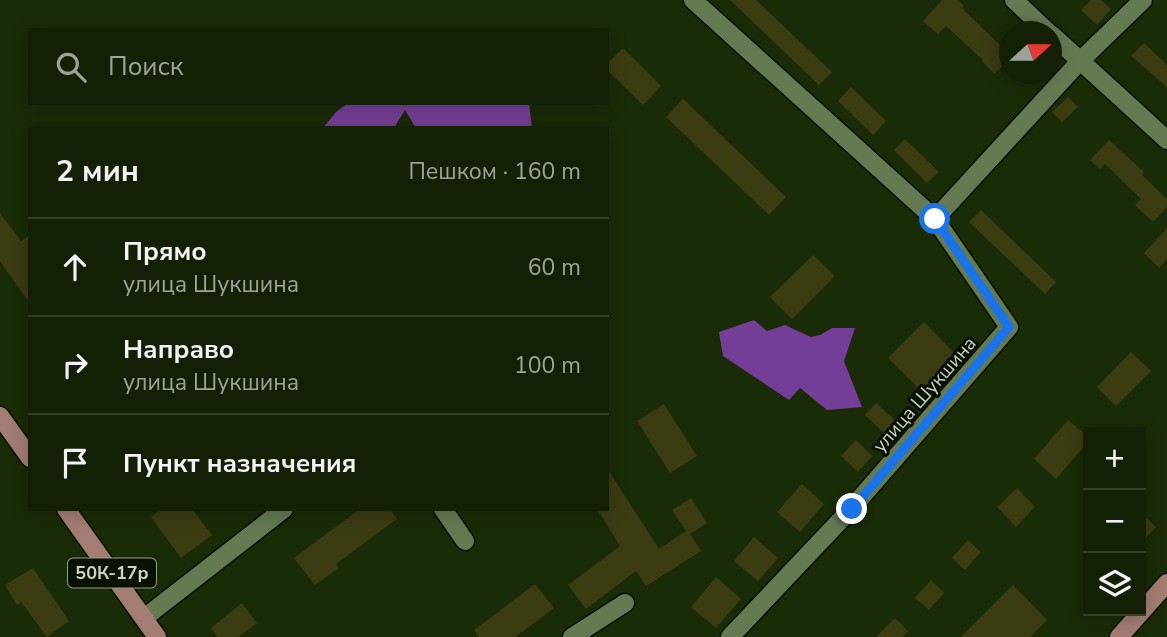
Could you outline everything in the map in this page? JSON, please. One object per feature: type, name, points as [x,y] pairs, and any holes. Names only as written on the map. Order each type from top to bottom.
[{"type":"main road","points":[[0,416],[28,455]]},
{"type":"main road","name":"50К-17р","points":[[67,511],[158,637]]},
{"type":"main road","points":[[1119,637],[1167,583]]},
{"type":"street","name":"улица Шукшина","points":[[693,0],[935,219],[1009,327],[852,509],[730,637]]},
{"type":"street","points":[[1014,0],[1037,21]]},
{"type":"street","points":[[935,219],[1080,61],[1143,0]]},
{"type":"street","points":[[1062,44],[1167,140]]},
{"type":"street","points":[[144,618],[281,511]]},
{"type":"street","points":[[444,511],[465,541]]},
{"type":"street","points":[[572,637],[625,603]]},
{"type":"shaded area","points":[[345,105],[529,105],[532,126],[415,126],[405,110],[395,126],[325,126]]},
{"type":"shaded area","points":[[754,320],[767,331],[785,325],[811,337],[832,328],[855,328],[844,361],[862,407],[827,410],[800,388],[789,400],[723,356],[719,332]]},
{"type":"building","points":[[730,0],[756,0],[832,72],[819,85]]},
{"type":"building","points":[[942,0],[957,0],[999,44],[999,69],[994,74],[983,60],[946,26],[938,34],[923,21]]},
{"type":"building","points":[[1091,0],[1101,0],[1111,9],[1097,25],[1081,10]]},
{"type":"building","points":[[1144,43],[1167,65],[1167,87],[1131,56]]},
{"type":"building","points":[[623,48],[661,86],[643,105],[609,72],[609,62]]},
{"type":"building","points":[[851,87],[886,121],[873,135],[838,101]]},
{"type":"building","points":[[1068,97],[1078,107],[1062,122],[1052,112]]},
{"type":"building","points":[[683,99],[786,197],[769,215],[666,117]]},
{"type":"building","points":[[905,139],[939,172],[927,183],[894,150]]},
{"type":"building","points":[[1109,140],[1144,172],[1142,175],[1167,199],[1167,207],[1153,222],[1135,205],[1141,199],[1105,164],[1100,169],[1090,160]]},
{"type":"building","points":[[981,210],[1056,282],[1045,294],[969,222]]},
{"type":"building","points":[[0,213],[21,241],[28,236],[28,300],[0,262]]},
{"type":"building","points":[[1167,228],[1167,259],[1159,268],[1144,253]]},
{"type":"building","points":[[813,255],[835,276],[792,319],[770,297]]},
{"type":"building","points":[[924,322],[958,357],[922,392],[888,358]]},
{"type":"building","points":[[1131,352],[1151,371],[1116,406],[1097,387]]},
{"type":"building","points":[[876,403],[901,426],[890,439],[865,415]]},
{"type":"building","points":[[664,404],[697,456],[670,473],[637,421]]},
{"type":"building","points":[[1068,420],[1083,433],[1083,448],[1056,479],[1034,459]]},
{"type":"building","points":[[856,440],[872,456],[858,472],[841,456]]},
{"type":"building","points":[[609,471],[659,549],[686,531],[672,510],[691,498],[707,523],[690,534],[701,551],[646,586],[636,571],[586,609],[568,585],[620,546],[598,511],[609,511]]},
{"type":"building","points":[[802,484],[824,504],[800,532],[777,512]]},
{"type":"building","points":[[1017,488],[1035,507],[1016,527],[997,507]]},
{"type":"building","points":[[158,511],[194,511],[212,535],[181,558],[151,517]]},
{"type":"building","points":[[357,511],[391,511],[397,519],[336,564],[339,568],[315,585],[294,558]]},
{"type":"building","points":[[1146,518],[1156,527],[1146,538]]},
{"type":"building","points":[[754,537],[778,558],[758,581],[734,561]]},
{"type":"building","points":[[968,540],[981,552],[965,570],[952,558]]},
{"type":"building","points":[[33,568],[69,621],[47,637],[21,602],[17,605],[5,585]]},
{"type":"building","points":[[716,577],[741,599],[716,628],[691,607]]},
{"type":"building","points":[[931,580],[944,593],[929,610],[915,598]]},
{"type":"building","points":[[535,584],[554,608],[515,637],[479,637],[474,630]]},
{"type":"building","points":[[1013,585],[1047,620],[1030,637],[961,637]]},
{"type":"building","points":[[242,603],[257,623],[238,637],[218,637],[211,628]]},
{"type":"building","points":[[895,618],[908,631],[902,637],[876,637]]},
{"type":"route","points":[[852,509],[1009,327],[935,219]]}]
